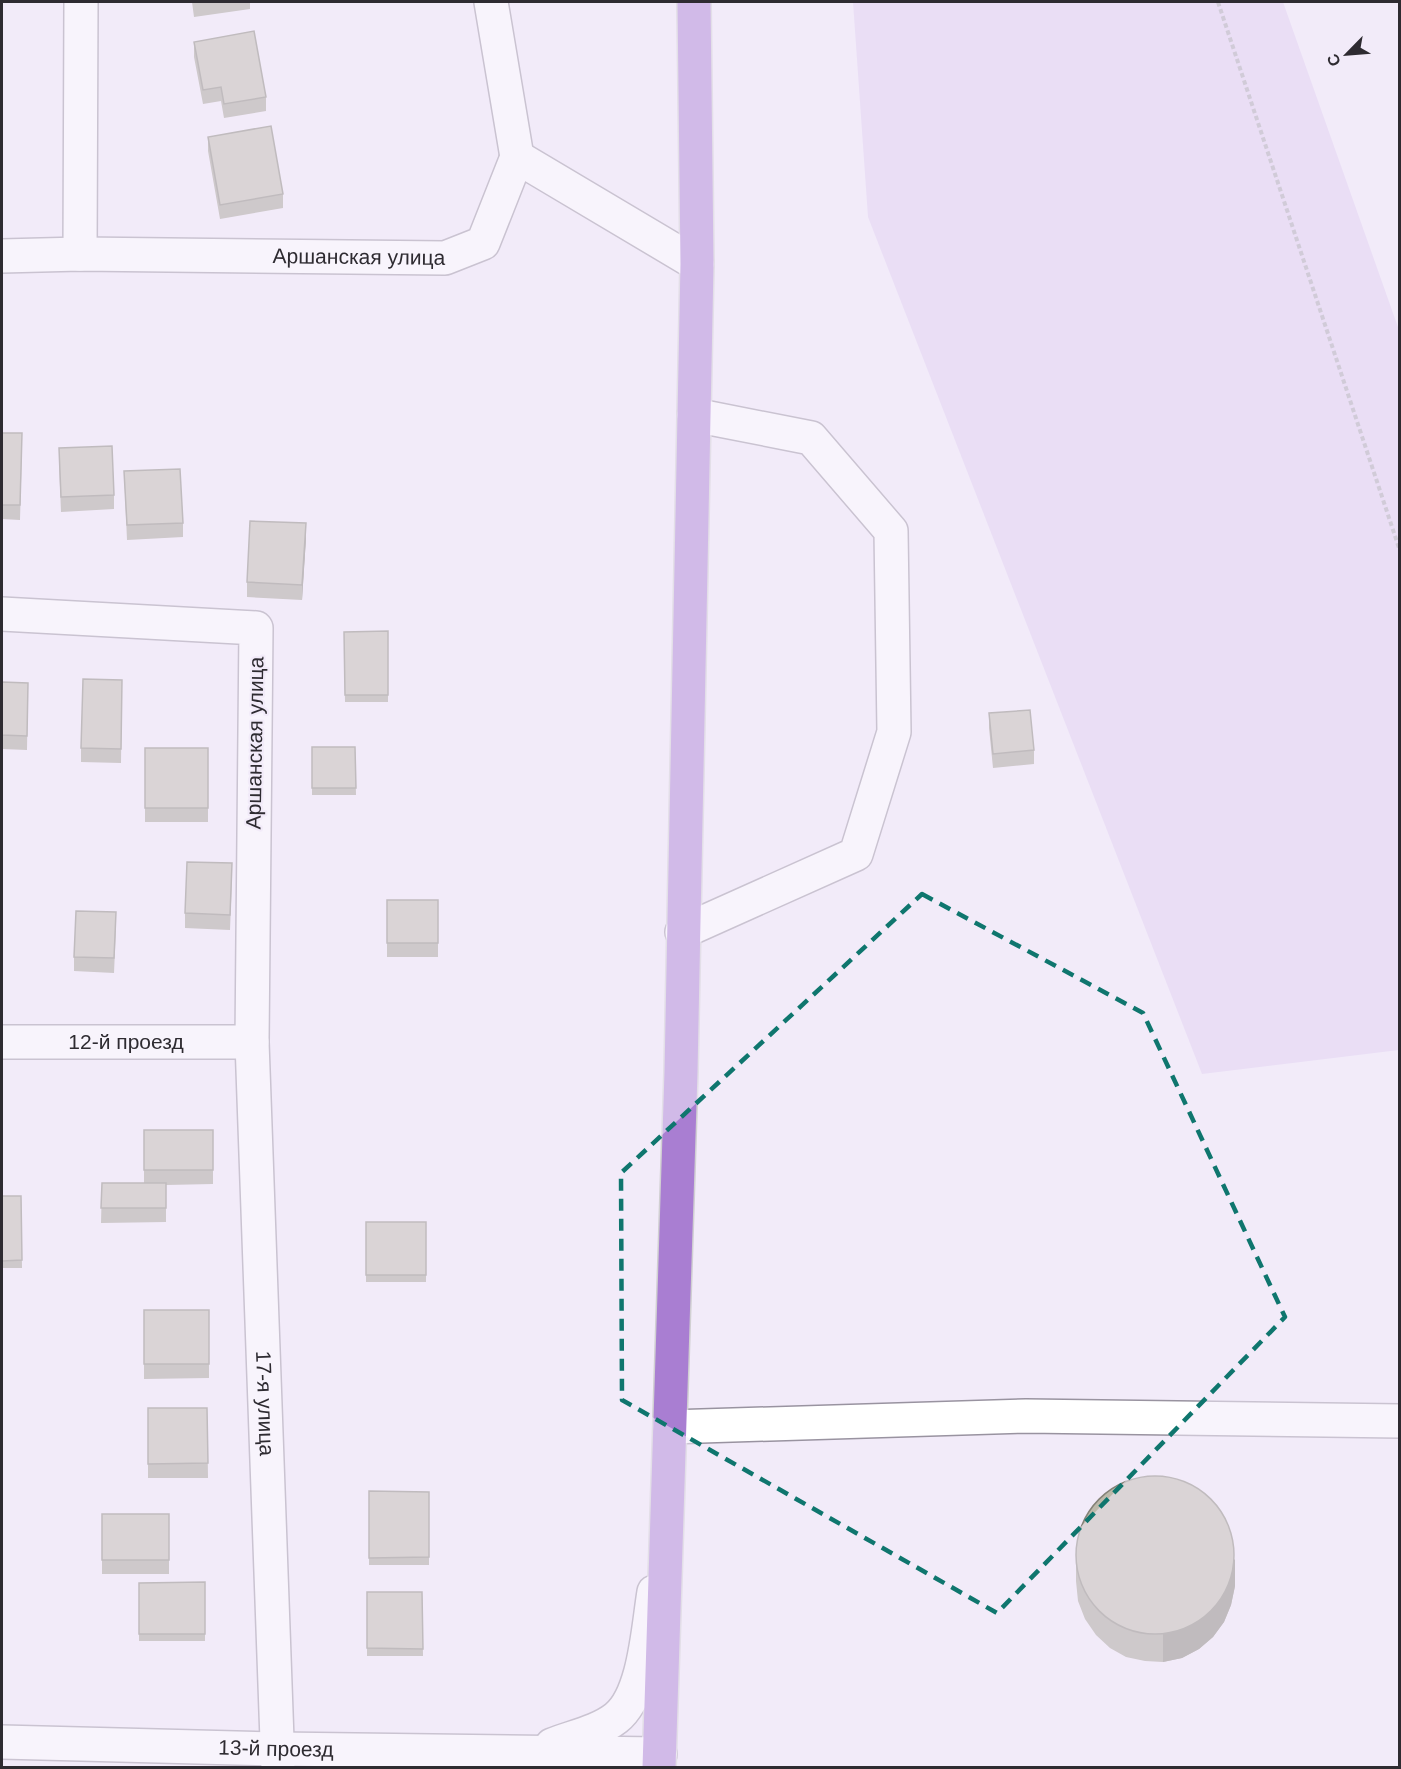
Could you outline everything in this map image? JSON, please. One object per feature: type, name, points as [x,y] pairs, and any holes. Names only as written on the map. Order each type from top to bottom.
[{"type":"highway","points":[[659,1761],[669,1508],[681,1072],[697,264],[694,2]]},
{"type":"street","points":[[80,254],[81,2]]},
{"type":"street","points":[[491,2],[517,157],[697,264]]},
{"type":"street","name":"Аршанская улица","points":[[2,256],[80,254],[445,258],[483,243],[517,157]]},
{"type":"street","points":[[682,932],[856,854],[894,732],[891,531],[811,438],[694,415]]},
{"type":"street","name":"Аршанская улица","points":[[2,614],[256,628],[252,1042]]},
{"type":"street","name":"12-й проезд","points":[[2,1042],[252,1042]]},
{"type":"street","name":"17-я улица","points":[[252,1042],[278,1758]]},
{"type":"street","points":[[670,1427],[1026,1416],[1400,1421]]},
{"type":"street","points":[[535,1751],[597,1728],[616,1718],[628,1705],[639,1681],[669,1508]]},
{"type":"street","name":"13-й проезд","points":[[2,1742],[278,1758],[535,1751],[659,1761]]},
{"type":"street","points":[[535,1751],[578,1767]]},
{"type":"path","points":[[1218,2],[1400,551]]},
{"type":"highlighted area","points":[[922,894],[1143,1013],[1285,1317],[997,1613],[622,1400],[621,1173]]},
{"type":"shaded area","points":[[853,2],[1283,2],[1399,330],[1399,1050],[1202,1074],[868,217]]},
{"type":"building","points":[[254,31],[266,97],[224,104],[221,87],[203,90],[194,42]]},
{"type":"building","points":[[271,126],[283,194],[220,205],[208,137]]},
{"type":"building","points":[[2,433],[22,433],[20,505],[2,505]]},
{"type":"building","points":[[112,446],[114,495],[61,497],[59,448]]},
{"type":"building","points":[[180,469],[183,523],[127,525],[124,471]]},
{"type":"building","points":[[250,521],[306,523],[302,585],[247,582]]},
{"type":"building","points":[[388,631],[388,695],[345,695],[344,632]]},
{"type":"building","points":[[83,679],[122,680],[121,749],[81,748]]},
{"type":"building","points":[[2,682],[28,683],[27,736],[2,735]]},
{"type":"building","points":[[1030,710],[1034,750],[993,754],[989,713]]},
{"type":"building","points":[[312,747],[355,747],[356,788],[312,788]]},
{"type":"building","points":[[145,748],[208,748],[208,808],[145,808]]},
{"type":"building","points":[[187,862],[232,863],[230,915],[185,913]]},
{"type":"building","points":[[387,900],[438,900],[438,943],[387,943]]},
{"type":"building","points":[[76,911],[116,912],[114,958],[74,957]]},
{"type":"building","points":[[144,1130],[213,1130],[213,1170],[144,1170]]},
{"type":"building","points":[[102,1183],[166,1183],[166,1208],[101,1208]]},
{"type":"building","points":[[2,1196],[21,1196],[22,1260],[2,1261]]},
{"type":"building","points":[[366,1222],[426,1222],[426,1275],[366,1275]]},
{"type":"building","points":[[144,1310],[209,1310],[209,1364],[144,1364]]},
{"type":"building","points":[[148,1408],[207,1408],[208,1463],[148,1464]]},
{"type":"building","points":[[1155,1476],[1170,1477],[1185,1482],[1199,1489],[1211,1499],[1221,1511],[1228,1525],[1233,1540],[1233,1570],[1228,1585],[1221,1599],[1211,1611],[1199,1621],[1185,1628],[1170,1633],[1155,1634],[1140,1633],[1125,1628],[1111,1621],[1099,1611],[1089,1599],[1082,1585],[1077,1570],[1076,1555],[1077,1540],[1082,1525],[1089,1511],[1099,1499],[1111,1489],[1125,1482],[1140,1477]]},
{"type":"building","points":[[369,1491],[429,1492],[429,1557],[369,1558]]},
{"type":"building","points":[[102,1514],[169,1514],[169,1560],[102,1560]]},
{"type":"building","points":[[205,1582],[205,1634],[139,1634],[139,1583]]},
{"type":"building","points":[[367,1592],[422,1592],[423,1649],[367,1648]]}]
